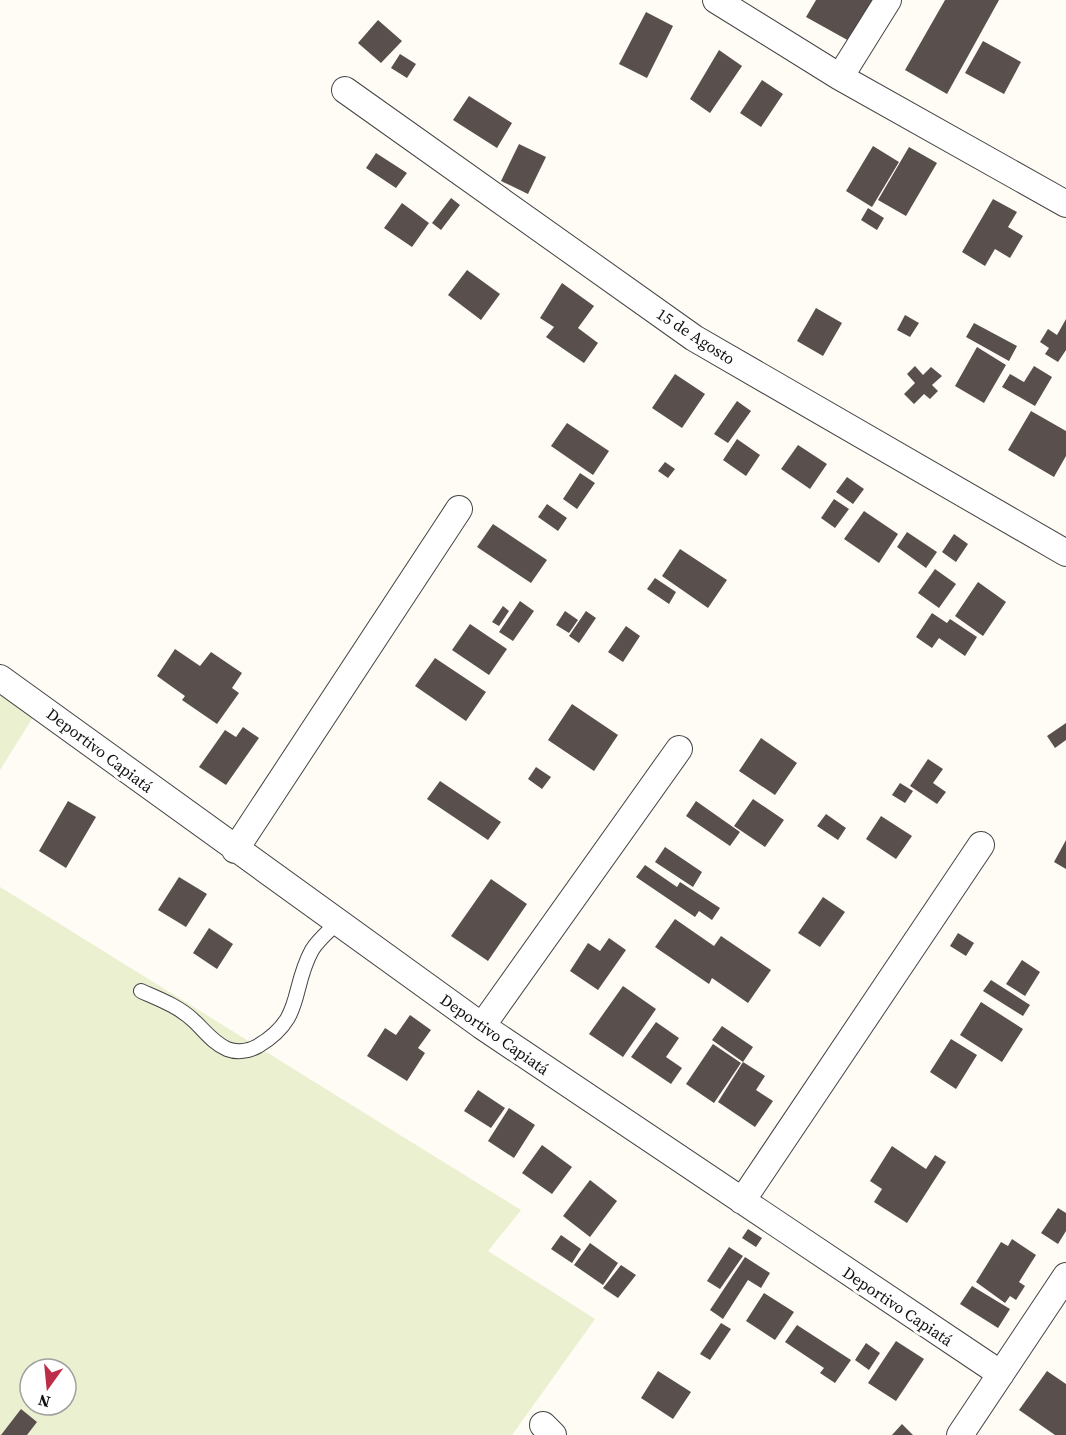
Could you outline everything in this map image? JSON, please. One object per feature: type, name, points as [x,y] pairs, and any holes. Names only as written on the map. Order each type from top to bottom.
[{"type":"street","points":[[716,0],[840,77],[1066,204]]},
{"type":"street","points":[[840,77],[888,0]]},
{"type":"street","name":"15 de Agosto","points":[[345,90],[693,338],[1066,553]]},
{"type":"street","points":[[235,850],[459,509]]},
{"type":"street","name":"Deportivo Capiatá","points":[[0,678],[235,850],[482,1026],[1000,1374]]},
{"type":"street","points":[[482,1026],[679,749]]},
{"type":"street","points":[[742,1201],[981,845]]},
{"type":"street","points":[[960,1435],[1066,1276]]},
{"type":"lane","points":[[141,991],[172,1005],[192,1019],[212,1042],[231,1051],[250,1051],[283,1028],[292,1012],[303,970],[313,948],[337,923]]},
{"type":"green space","points":[[0,683],[38,709],[0,770]]},
{"type":"green space","points":[[0,887],[521,1210],[488,1251],[595,1319],[512,1435],[0,1435]]},
{"type":"building","points":[[816,0],[876,0],[851,42],[806,17]]},
{"type":"building","points":[[945,0],[999,0],[947,94],[905,70]]},
{"type":"building","points":[[646,12],[673,26],[647,78],[619,64]]},
{"type":"building","points":[[378,20],[402,41],[381,63],[358,43]]},
{"type":"building","points":[[983,41],[1021,62],[1004,94],[965,73]]},
{"type":"building","points":[[719,50],[742,66],[710,113],[690,99]]},
{"type":"building","points":[[400,54],[416,64],[407,78],[391,68]]},
{"type":"building","points":[[762,80],[783,94],[761,127],[740,113]]},
{"type":"building","points":[[469,96],[512,123],[497,148],[453,120]]},
{"type":"building","points":[[519,144],[546,157],[528,194],[501,181]]},
{"type":"building","points":[[873,146],[899,162],[872,207],[846,191]]},
{"type":"building","points":[[909,147],[937,163],[906,216],[878,200]]},
{"type":"building","points":[[376,153],[407,173],[396,188],[366,168]]},
{"type":"building","points":[[451,198],[460,205],[441,230],[432,223]]},
{"type":"building","points":[[993,199],[1017,212],[1008,227],[1023,236],[1010,258],[995,249],[985,266],[962,252]]},
{"type":"building","points":[[402,203],[429,223],[412,247],[384,228]]},
{"type":"building","points":[[868,208],[884,218],[877,230],[861,220]]},
{"type":"building","points":[[467,270],[500,294],[481,320],[448,295]]},
{"type":"building","points":[[562,283],[594,306],[578,328],[598,343],[584,363],[546,337],[554,327],[540,318]]},
{"type":"building","points":[[816,308],[842,323],[823,356],[797,341]]},
{"type":"building","points":[[905,315],[919,323],[910,337],[897,330]]},
{"type":"building","points":[[1066,319],[1066,350],[1058,362],[1045,354],[1049,348],[1040,342],[1048,329],[1057,335]]},
{"type":"building","points":[[974,323],[1017,346],[1009,361],[966,337]]},
{"type":"building","points":[[977,347],[1006,365],[984,403],[955,386]]},
{"type":"building","points":[[915,366],[923,375],[931,367],[942,376],[932,385],[938,391],[930,399],[924,394],[914,404],[904,394],[915,383],[907,374]]},
{"type":"building","points":[[1034,366],[1052,377],[1035,406],[1002,387],[1010,374],[1024,382]]},
{"type":"building","points":[[675,374],[705,394],[682,428],[652,408]]},
{"type":"building","points":[[737,401],[751,411],[728,443],[714,434]]},
{"type":"building","points":[[1031,411],[1066,431],[1066,456],[1054,477],[1008,450]]},
{"type":"building","points":[[567,423],[609,451],[593,475],[551,446]]},
{"type":"building","points":[[737,439],[760,455],[746,476],[723,460]]},
{"type":"building","points":[[798,445],[827,464],[810,489],[781,469]]},
{"type":"building","points":[[665,462],[675,469],[668,478],[658,471]]},
{"type":"building","points":[[580,473],[595,483],[577,509],[563,499]]},
{"type":"building","points":[[847,477],[864,489],[853,504],[836,492]]},
{"type":"building","points":[[834,499],[849,509],[835,528],[821,518]]},
{"type":"building","points":[[547,504],[567,518],[558,531],[538,517]]},
{"type":"building","points":[[864,511],[898,534],[879,563],[844,539]]},
{"type":"building","points":[[493,524],[547,560],[531,583],[477,547]]},
{"type":"building","points":[[907,532],[937,552],[926,568],[897,547]]},
{"type":"building","points":[[954,534],[968,544],[956,562],[942,552]]},
{"type":"building","points":[[680,549],[727,580],[708,608],[662,576]]},
{"type":"building","points":[[935,569],[956,584],[939,608],[918,593]]},
{"type":"building","points":[[655,578],[676,592],[669,604],[647,589]]},
{"type":"building","points":[[978,582],[1006,602],[983,636],[955,616]]},
{"type":"building","points":[[520,601],[534,611],[513,641],[499,632]]},
{"type":"building","points":[[503,606],[509,611],[499,626],[492,622]]},
{"type":"building","points":[[565,611],[578,620],[569,633],[556,625]]},
{"type":"building","points":[[586,611],[596,618],[579,643],[569,636]]},
{"type":"building","points":[[932,613],[947,623],[950,619],[977,637],[965,656],[939,638],[932,648],[916,637]]},
{"type":"building","points":[[470,624],[507,649],[489,675],[452,650]]},
{"type":"building","points":[[626,626],[640,636],[623,662],[608,652]]},
{"type":"building","points":[[175,649],[200,666],[211,652],[242,673],[232,688],[239,693],[217,724],[182,700],[185,696],[157,676]]},
{"type":"building","points":[[435,658],[486,692],[466,721],[415,686]]},
{"type":"building","points":[[572,704],[618,735],[594,771],[548,740]]},
{"type":"building","points":[[1066,723],[1066,740],[1055,748],[1047,736]]},
{"type":"building","points":[[243,727],[259,738],[226,785],[199,767],[225,730],[236,737]]},
{"type":"building","points":[[761,738],[797,763],[775,795],[739,771]]},
{"type":"building","points":[[928,759],[943,769],[933,783],[946,792],[937,804],[910,786]]},
{"type":"building","points":[[536,767],[551,777],[542,789],[528,779]]},
{"type":"building","points":[[440,781],[501,822],[488,840],[427,799]]},
{"type":"building","points":[[900,783],[913,791],[905,803],[892,795]]},
{"type":"building","points":[[753,799],[784,820],[765,847],[734,826]]},
{"type":"building","points":[[68,801],[96,817],[66,868],[39,851]]},
{"type":"building","points":[[696,801],[740,832],[730,846],[686,816]]},
{"type":"building","points":[[826,814],[846,828],[838,840],[817,826]]},
{"type":"building","points":[[881,816],[912,836],[896,859],[866,839]]},
{"type":"building","points":[[1066,840],[1066,869],[1054,862]]},
{"type":"building","points":[[665,847],[702,872],[693,887],[655,862]]},
{"type":"building","points":[[645,865],[677,887],[680,882],[720,908],[712,920],[699,911],[695,917],[636,877]]},
{"type":"building","points":[[179,877],[207,894],[186,927],[158,910]]},
{"type":"building","points":[[491,879],[527,904],[488,961],[451,936]]},
{"type":"building","points":[[823,897],[845,912],[820,947],[798,933]]},
{"type":"building","points":[[675,919],[714,946],[721,936],[771,970],[748,1003],[712,978],[709,984],[655,947]]},
{"type":"building","points":[[209,928],[233,944],[217,969],[193,953]]},
{"type":"building","points":[[958,933],[974,943],[966,956],[950,946]]},
{"type":"building","points":[[609,938],[626,950],[598,990],[570,971],[588,943],[600,951]]},
{"type":"building","points":[[1022,960],[1040,972],[1025,996],[1006,984]]},
{"type":"building","points":[[991,980],[1030,1005],[1023,1016],[983,991]]},
{"type":"building","points":[[623,986],[656,1009],[623,1057],[589,1034]]},
{"type":"building","points":[[981,1002],[1023,1029],[1002,1062],[960,1035]]},
{"type":"building","points":[[410,1015],[431,1030],[418,1048],[425,1053],[407,1081],[367,1056],[385,1028],[396,1035]]},
{"type":"building","points":[[656,1022],[679,1038],[666,1057],[682,1068],[671,1084],[631,1057]]},
{"type":"building","points":[[722,1026],[753,1047],[743,1062],[712,1040]]},
{"type":"building","points":[[951,1039],[977,1055],[956,1089],[930,1072]]},
{"type":"building","points":[[713,1044],[741,1063],[714,1103],[686,1084]]},
{"type":"building","points":[[743,1062],[765,1076],[756,1090],[773,1101],[755,1127],[718,1102]]},
{"type":"building","points":[[478,1090],[505,1108],[491,1128],[464,1111]]},
{"type":"building","points":[[509,1108],[535,1125],[514,1158],[488,1141]]},
{"type":"building","points":[[542,1145],[572,1167],[552,1194],[522,1173]]},
{"type":"building","points":[[892,1146],[926,1169],[935,1155],[946,1162],[907,1223],[874,1202],[882,1189],[870,1181]]},
{"type":"building","points":[[590,1180],[617,1201],[590,1237],[563,1216]]},
{"type":"building","points":[[1058,1208],[1066,1213],[1066,1231],[1058,1244],[1041,1233]]},
{"type":"building","points":[[748,1229],[762,1238],[756,1247],[742,1238]]},
{"type":"building","points":[[561,1235],[581,1249],[572,1263],[551,1249]]},
{"type":"building","points":[[1012,1239],[1036,1255],[1019,1282],[1025,1286],[1016,1300],[1010,1296],[1005,1303],[976,1282],[1001,1242],[1008,1246]]},
{"type":"building","points":[[590,1243],[618,1263],[603,1285],[574,1265]]},
{"type":"building","points":[[729,1247],[743,1256],[720,1289],[707,1281]]},
{"type":"building","points":[[745,1257],[770,1273],[761,1288],[748,1280],[723,1319],[710,1310]]},
{"type":"building","points":[[621,1265],[636,1275],[618,1298],[603,1288]]},
{"type":"building","points":[[972,1286],[1010,1309],[998,1328],[960,1304]]},
{"type":"building","points":[[764,1293],[794,1312],[775,1340],[746,1321]]},
{"type":"building","points":[[721,1323],[731,1329],[710,1360],[700,1354]]},
{"type":"building","points":[[797,1325],[851,1360],[835,1383],[820,1373],[824,1368],[785,1342]]},
{"type":"building","points":[[896,1341],[924,1359],[896,1401],[868,1383]]},
{"type":"building","points":[[866,1343],[880,1353],[869,1370],[855,1360]]},
{"type":"building","points":[[658,1371],[691,1392],[673,1419],[641,1398]]},
{"type":"building","points":[[1047,1371],[1066,1384],[1066,1435],[1055,1435],[1019,1410]]},
{"type":"building","points":[[18,1413],[18,1417],[31,1417],[37,1422],[27,1435],[1,1435]]},
{"type":"building","points":[[902,1424],[913,1435],[892,1435]]}]
